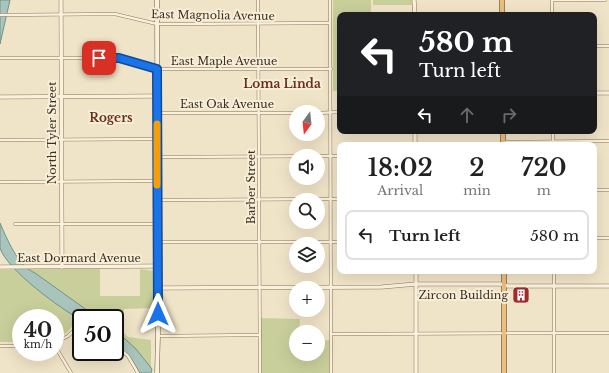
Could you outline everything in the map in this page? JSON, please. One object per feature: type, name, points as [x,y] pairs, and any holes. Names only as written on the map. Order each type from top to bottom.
[{"type":"highway","points":[[502,0],[502,12]]},
{"type":"highway","points":[[504,274],[504,373]]},
{"type":"main road","points":[[157,0],[157,373]]},
{"type":"street","name":"North Tyler Street","points":[[61,0],[62,267]]},
{"type":"street","name":"Barber Street","points":[[258,0],[260,373]]},
{"type":"street","points":[[330,0],[331,373]]},
{"type":"street","points":[[414,0],[414,12]]},
{"type":"street","points":[[552,12],[552,0],[605,0]]},
{"type":"street","name":"East Magnolia Avenue","points":[[0,14],[117,14],[157,24],[330,23]]},
{"type":"street","points":[[597,46],[609,46]]},
{"type":"street","name":"East Maple Avenue","points":[[0,58],[116,58],[157,69],[331,69]]},
{"type":"street","points":[[597,93],[609,93]]},
{"type":"street","points":[[0,97],[157,96]]},
{"type":"street","points":[[325,112],[337,112]]},
{"type":"street","name":"East Oak Avenue","points":[[157,114],[289,113]]},
{"type":"street","points":[[0,140],[157,139]]},
{"type":"street","points":[[581,142],[609,141]]},
{"type":"street","points":[[157,157],[337,156]]},
{"type":"street","points":[[0,182],[157,181]]},
{"type":"street","points":[[597,190],[609,190]]},
{"type":"street","points":[[157,200],[337,199]]},
{"type":"street","points":[[15,224],[157,224]]},
{"type":"street","points":[[597,238],[609,238]]},
{"type":"street","points":[[158,242],[337,242]]},
{"type":"street","name":"East Dormard Avenue","points":[[0,267],[158,266]]},
{"type":"street","points":[[416,274],[416,373]]},
{"type":"street","points":[[554,274],[554,373]]},
{"type":"street","points":[[158,288],[382,287],[416,284],[609,286]]},
{"type":"street","points":[[64,338],[72,332]]},
{"type":"street","points":[[331,334],[609,333]]},
{"type":"street","points":[[158,336],[260,335]]},
{"type":"street","points":[[0,346],[12,346]]},
{"type":"street","points":[[124,353],[128,356],[138,373]]},
{"type":"street","points":[[64,361],[71,373]]},
{"type":"green space","points":[[333,0],[371,0],[371,12],[337,12],[337,91],[333,91]]},
{"type":"green space","points":[[373,0],[412,0],[412,5],[373,5]]},
{"type":"green space","points":[[100,269],[100,296],[140,296],[140,269],[155,271],[153,308],[72,309],[72,327],[64,334],[64,309],[12,309],[12,342],[0,342],[0,270]]},
{"type":"green space","points":[[260,318],[300,319],[300,325],[289,325],[289,361],[325,361],[325,340],[331,340],[331,373],[260,373]]},
{"type":"green space","points":[[124,333],[128,337],[151,340],[151,373],[140,373],[130,357],[124,352]]},
{"type":"water","points":[[0,0],[10,0],[0,44]]},
{"type":"water","points":[[0,223],[6,237],[23,264],[85,309],[72,309],[72,314],[48,298],[23,278],[5,257],[0,248]]},
{"type":"water","points":[[124,338],[136,349],[152,369],[151,373],[140,373],[130,357],[124,352]]},
{"type":"slow traffic","points":[[157,124],[157,185]]},
{"type":"place","name":"Zircon Building","points":[[521,295]]},
{"type":"district","name":"Loma Linda","points":[[282,84]]},
{"type":"district","name":"Rogers","points":[[111,118]]},
{"type":"route","points":[[99,58],[119,58],[157,69],[158,314]]}]
